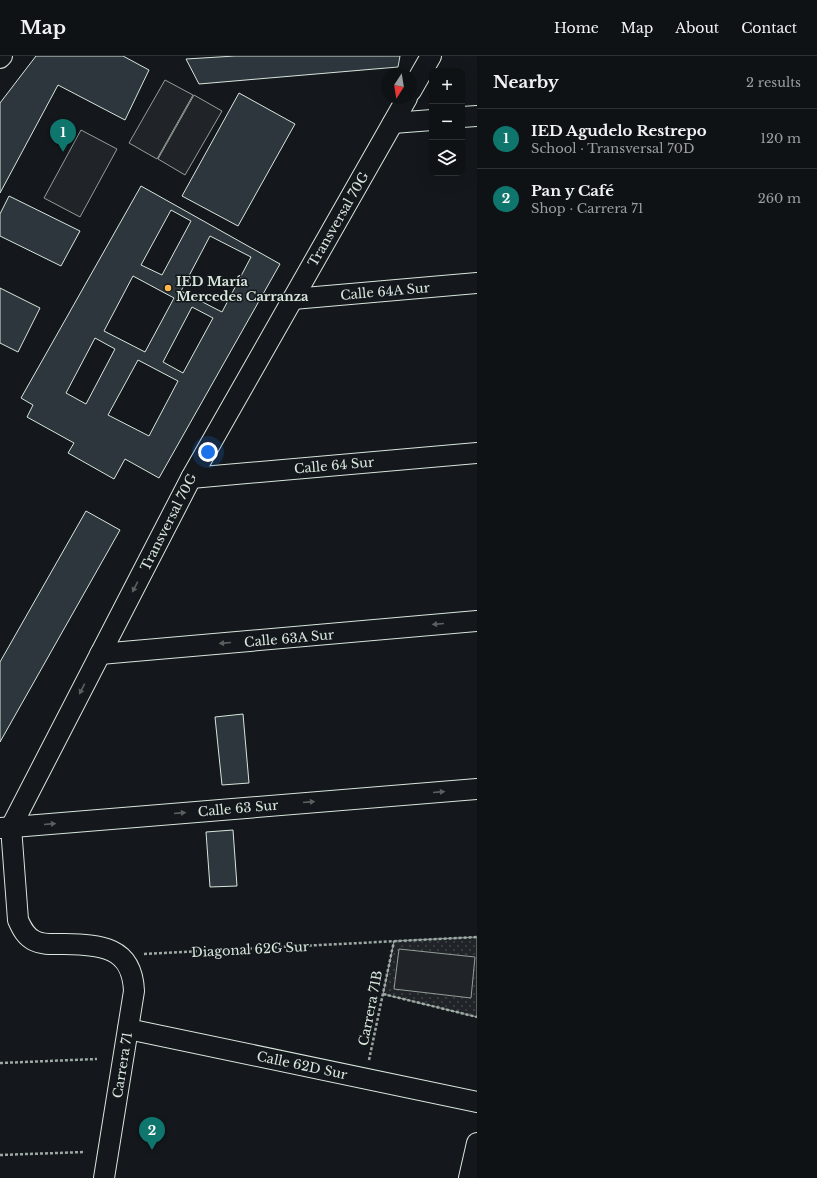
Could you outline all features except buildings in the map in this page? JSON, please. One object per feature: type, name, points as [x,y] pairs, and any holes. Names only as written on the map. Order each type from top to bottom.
[{"type":"street","points":[[417,80],[431,56]]},
{"type":"street","name":"Transversal 70G","points":[[6,828],[100,654],[191,478],[404,104]]},
{"type":"street","points":[[465,117],[477,116]]},
{"type":"street","points":[[393,123],[429,120]]},
{"type":"street","name":"Calle 64A Sur","points":[[293,299],[477,283]]},
{"type":"street","name":"Calle 64 Sur","points":[[191,478],[477,453]]},
{"type":"street","name":"Calle 63A Sur","points":[[100,654],[477,621]]},
{"type":"street","name":"Calle 63 Sur","points":[[6,828],[477,789]]},
{"type":"street","points":[[6,828],[18,920],[22,930],[28,937],[35,942],[44,944],[104,947],[114,951],[119,956]]},
{"type":"street","name":"Carrera 71","points":[[104,1178],[134,991],[133,981],[128,968],[119,956]]},
{"type":"street","name":"Calle 62D Sur","points":[[128,1029],[477,1102]]},
{"type":"street","points":[[469,1178],[477,1143]]},
{"type":"path","name":"Diagonal 62G Sur","points":[[119,956],[477,937]]},
{"type":"path","name":"Carrera 71B","points":[[366,1079],[394,941]]},
{"type":"path","points":[[383,994],[477,1017]]},
{"type":"path","points":[[0,1063],[97,1059]]},
{"type":"path","points":[[0,1155],[85,1152]]},
{"type":"shaded area","points":[[165,80],[193,95],[157,159],[129,143]]},
{"type":"shaded area","points":[[194,95],[222,111],[185,175],[158,159]]},
{"type":"shaded area","points":[[81,130],[117,149],[80,217],[44,198]]},
{"type":"shaded area","points":[[477,937],[477,1017],[383,994],[394,941]]},
{"type":"shaded area","points":[[399,949],[475,957],[471,998],[394,989]]},
{"type":"place","name":"IED Agudelo Restrepo","points":[[63,152]]},
{"type":"place","name":"IED María Mercedes Carranza","points":[[168,288]]},
{"type":"place","name":"Pan y Café","points":[[152,1150]]}]
